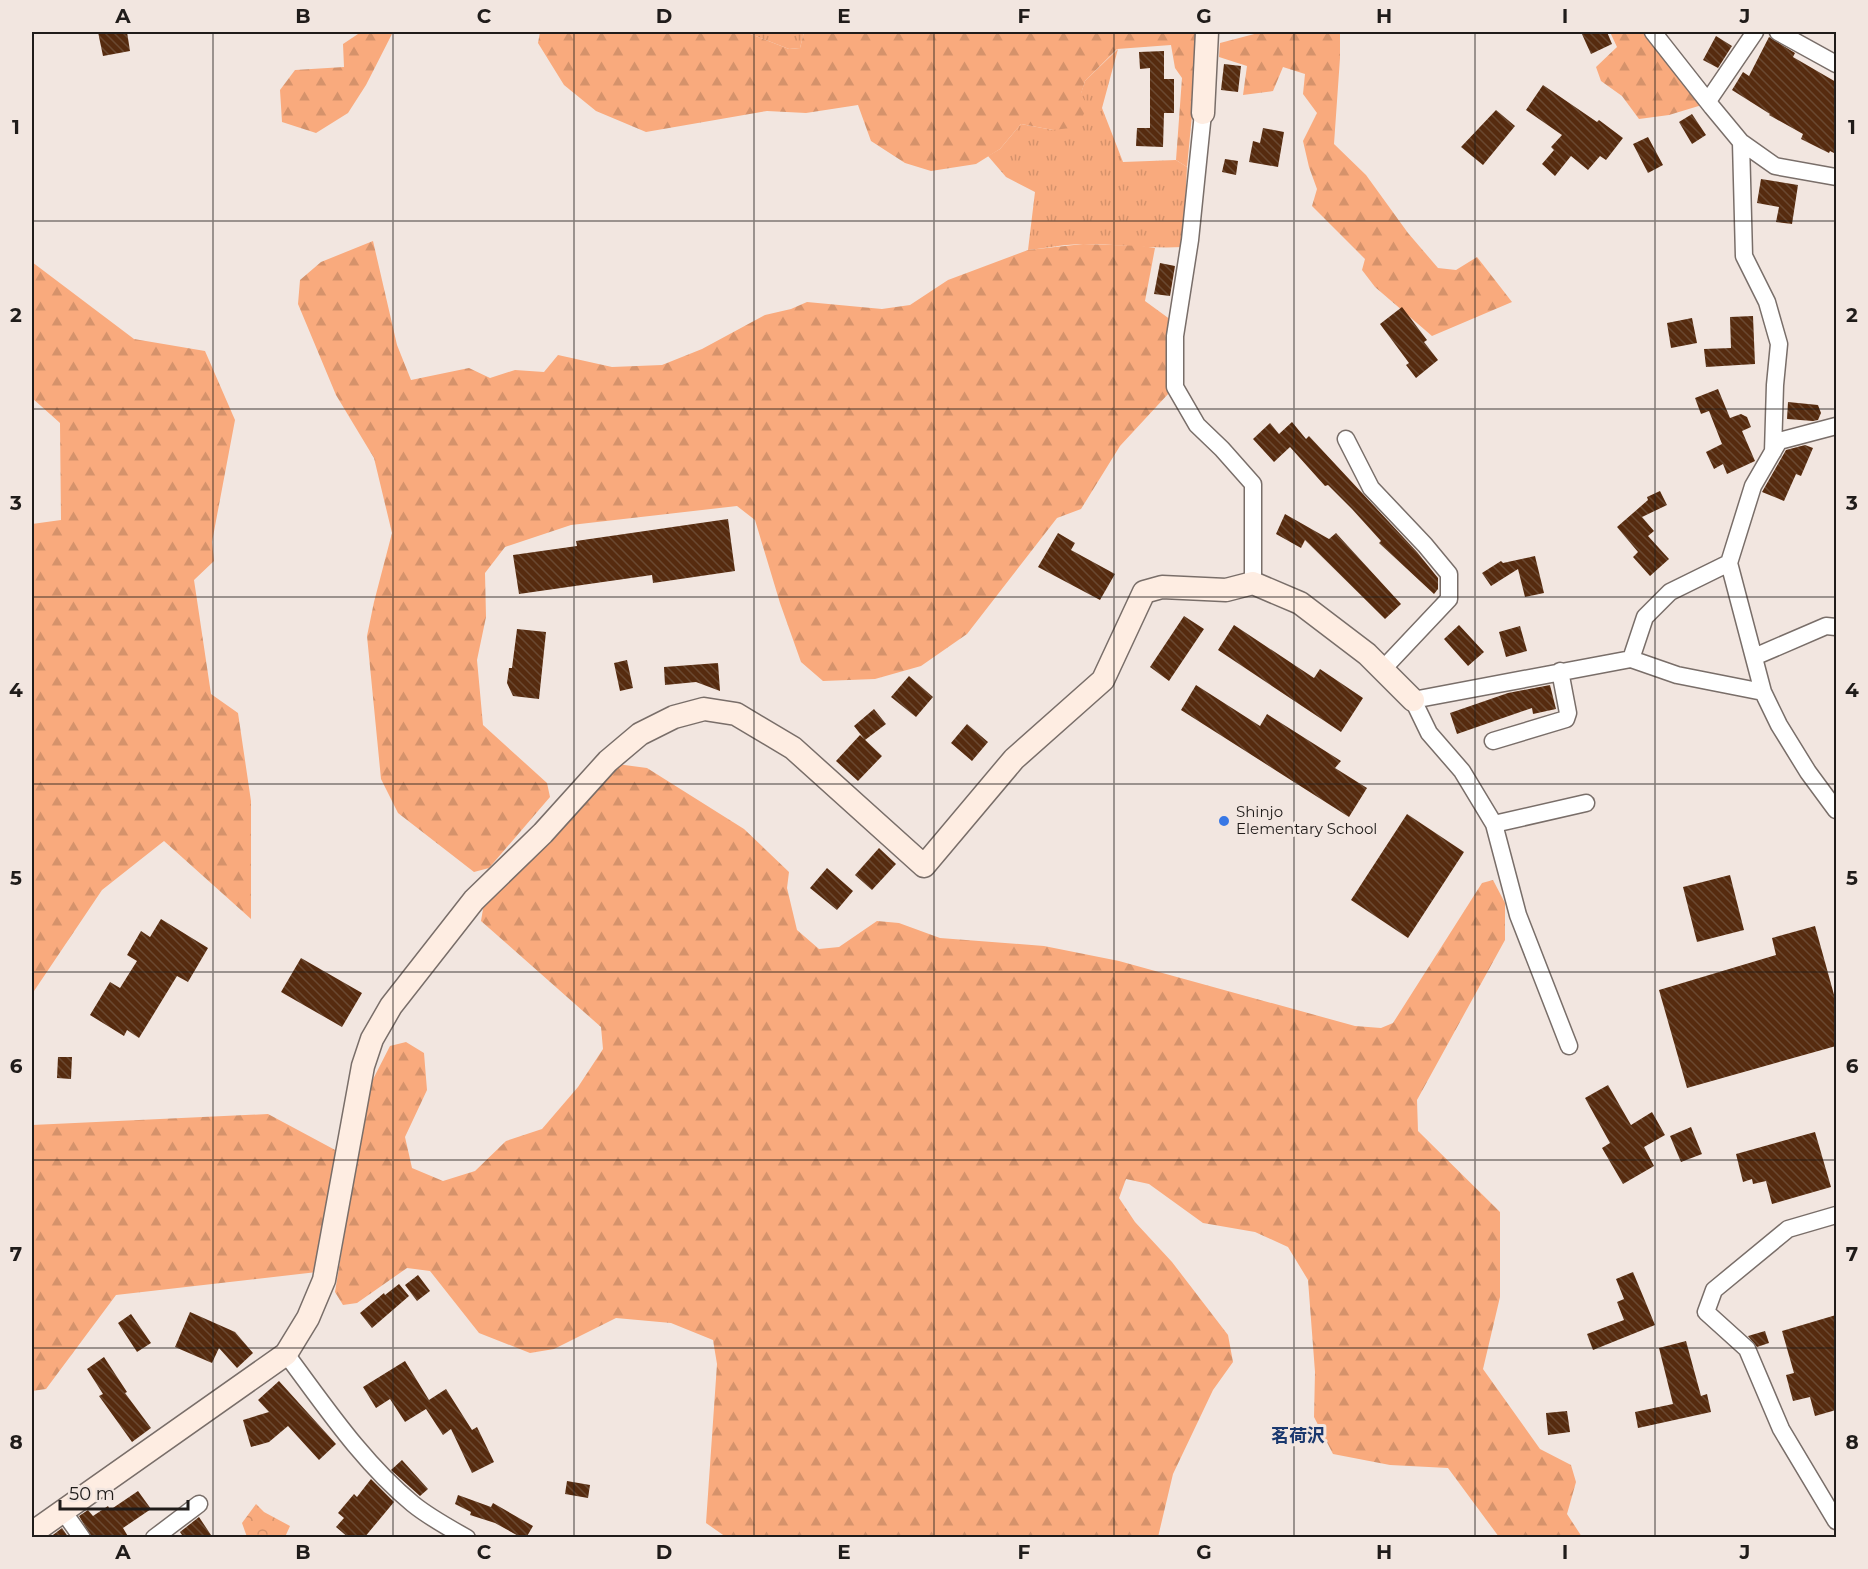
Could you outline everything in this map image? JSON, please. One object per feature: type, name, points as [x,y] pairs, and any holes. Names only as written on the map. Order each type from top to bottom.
[{"type":"street","points":[[1207,32],[1203,112],[1190,240],[1175,336],[1175,387],[1197,425],[1253,484],[1253,583]]},
{"type":"street","points":[[1653,32],[1741,142],[1775,166],[1836,177]]},
{"type":"street","points":[[1708,101],[1755,32]]},
{"type":"street","points":[[1788,33],[1836,64]]},
{"type":"street","points":[[1741,142],[1744,256],[1767,302],[1779,344],[1773,452]]},
{"type":"street","points":[[1836,426],[1779,441],[1752,486],[1729,563],[1763,692],[1796,753],[1836,810]]},
{"type":"street","points":[[1346,439],[1371,488],[1449,574],[1449,599],[1382,670]]},
{"type":"street","points":[[1631,659],[1645,617],[1670,592],[1729,563]]},
{"type":"street","points":[[32,1533],[286,1354],[308,1318],[324,1280],[363,1066],[377,1030],[391,1006],[474,900],[543,833],[608,761],[640,734],[674,717],[705,709],[736,714],[793,748],[924,866],[1014,759],[1103,680],[1144,592],[1162,586],[1226,590],[1253,583],[1300,603],[1367,654],[1413,700],[1429,732],[1462,771],[1494,824],[1518,915],[1569,1046]]},
{"type":"street","points":[[1754,657],[1826,626],[1836,627]]},
{"type":"street","points":[[1413,700],[1631,659],[1677,675],[1763,692]]},
{"type":"street","points":[[1493,741],[1566,719],[1568,713],[1560,671]]},
{"type":"street","points":[[1494,824],[1586,803]]},
{"type":"street","points":[[1836,1215],[1788,1229],[1714,1290],[1706,1312],[1747,1349],[1781,1429],[1836,1521]]},
{"type":"street","points":[[286,1354],[351,1440],[383,1477],[449,1533],[467,1538]]},
{"type":"street","points":[[154,1538],[199,1504]]},
{"type":"street","points":[[63,1511],[82,1538]]},
{"type":"green space","points":[[361,32],[393,32],[366,85],[348,113],[316,133],[282,122],[280,90],[295,70],[344,67],[343,44]]},
{"type":"green space","points":[[540,32],[745,32],[789,49],[800,48],[804,32],[1196,32],[1196,74],[1187,167],[1176,160],[1182,78],[1175,68],[1171,45],[1117,49],[1085,81],[1081,94],[1087,105],[1079,127],[1053,130],[1021,124],[1000,149],[976,164],[931,171],[905,163],[871,141],[858,105],[806,113],[767,111],[646,132],[596,111],[564,85],[538,43]]},
{"type":"green space","points":[[745,32],[804,32],[800,48],[789,49]]},
{"type":"green space","points":[[1262,32],[1340,32],[1334,144],[1366,175],[1408,233],[1438,268],[1456,270],[1477,257],[1512,302],[1432,336],[1375,287],[1362,270],[1365,259],[1312,206],[1317,189],[1303,141],[1317,113],[1303,94],[1305,74],[1283,67],[1273,91],[1243,95],[1247,66],[1219,57],[1220,43]]},
{"type":"green space","points":[[1610,32],[1646,32],[1702,105],[1669,115],[1639,119],[1622,96],[1601,81],[1596,67],[1617,47]]},
{"type":"green space","points":[[1118,49],[1102,108],[1123,162],[1176,160],[1187,167],[1183,247],[1084,244],[1028,250],[1035,192],[1006,177],[988,156],[1000,149],[1021,124],[1053,130],[1081,93],[1085,81]]},
{"type":"green space","points":[[373,241],[397,345],[411,380],[469,368],[490,378],[515,370],[544,372],[558,355],[612,367],[662,365],[702,349],[765,315],[791,309],[807,302],[882,309],[910,305],[948,280],[1028,250],[1083,244],[1155,248],[1145,301],[1171,320],[1169,393],[1120,446],[1081,509],[1057,518],[967,634],[921,666],[875,679],[823,681],[801,662],[755,520],[737,506],[571,525],[505,547],[485,573],[486,617],[477,660],[483,725],[547,783],[550,797],[489,868],[474,872],[398,813],[381,779],[367,636],[392,533],[374,458],[336,395],[298,304],[300,280],[321,262]]},
{"type":"green space","points":[[32,262],[134,339],[205,351],[235,420],[212,542],[214,561],[194,580],[211,694],[238,713],[251,801],[251,919],[164,841],[102,890],[32,994],[32,524],[61,520],[60,423],[32,398]]},
{"type":"green space","points":[[617,764],[647,768],[744,829],[789,872],[787,888],[797,930],[819,949],[839,947],[877,921],[899,923],[940,938],[1044,946],[1119,961],[1355,1026],[1381,1028],[1393,1023],[1482,883],[1493,880],[1505,903],[1505,940],[1417,1100],[1418,1131],[1500,1212],[1500,1297],[1483,1369],[1540,1449],[1571,1465],[1576,1482],[1567,1514],[1582,1537],[1499,1537],[1448,1468],[1390,1465],[1333,1454],[1314,1417],[1315,1372],[1308,1280],[1288,1247],[1255,1232],[1203,1223],[1149,1184],[1126,1179],[1119,1198],[1135,1222],[1172,1262],[1228,1335],[1233,1362],[1213,1390],[1173,1474],[1158,1537],[726,1537],[706,1523],[717,1364],[713,1340],[671,1323],[616,1318],[554,1349],[530,1353],[479,1333],[430,1271],[407,1268],[357,1303],[343,1305],[335,1292],[368,1089],[390,1046],[406,1042],[424,1053],[427,1090],[405,1137],[412,1168],[443,1181],[475,1171],[506,1141],[542,1129],[578,1087],[603,1049],[601,1027],[481,921],[484,903]]},
{"type":"green space","points":[[268,1114],[337,1151],[317,1272],[116,1295],[46,1389],[32,1391],[32,1125]]},
{"type":"green space","points":[[256,1504],[264,1512],[290,1526],[285,1537],[247,1537],[242,1523]]},
{"type":"building","points":[[98,32],[127,32],[130,51],[103,56]]},
{"type":"building","points":[[1581,32],[1607,32],[1612,44],[1591,54]]},
{"type":"building","points":[[1716,36],[1732,46],[1718,68],[1703,60]]},
{"type":"building","points":[[1769,37],[1795,53],[1793,57],[1836,82],[1836,154],[1830,151],[1829,153],[1801,139],[1803,134],[1732,90],[1743,72],[1749,76]]},
{"type":"building","points":[[1164,51],[1164,79],[1174,79],[1174,113],[1164,113],[1163,147],[1136,146],[1137,128],[1150,128],[1150,68],[1140,69],[1139,52]]},
{"type":"building","points":[[1224,64],[1241,66],[1238,92],[1221,90]]},
{"type":"building","points":[[1543,85],[1623,138],[1606,160],[1600,156],[1588,170],[1571,156],[1555,176],[1542,164],[1554,150],[1551,147],[1562,135],[1526,110]]},
{"type":"building","points":[[1496,110],[1515,126],[1483,165],[1461,147]]},
{"type":"building","points":[[1692,114],[1706,135],[1692,144],[1679,122]]},
{"type":"building","points":[[1263,128],[1284,132],[1278,167],[1249,162],[1253,141],[1260,143]]},
{"type":"building","points":[[1648,137],[1663,165],[1648,173],[1633,144]]},
{"type":"building","points":[[1225,159],[1238,161],[1236,175],[1222,172]]},
{"type":"building","points":[[1761,179],[1798,185],[1792,224],[1776,222],[1779,207],[1757,203]]},
{"type":"building","points":[[1160,263],[1175,266],[1170,296],[1154,294]]},
{"type":"building","points":[[1402,307],[1427,340],[1424,342],[1438,360],[1416,378],[1406,365],[1409,363],[1380,324]]},
{"type":"building","points":[[1753,316],[1755,364],[1706,367],[1704,349],[1731,348],[1730,317]]},
{"type":"building","points":[[1692,318],[1697,343],[1671,348],[1667,323]]},
{"type":"building","points":[[1718,389],[1730,418],[1741,414],[1747,417],[1751,427],[1742,431],[1755,461],[1727,474],[1723,464],[1714,469],[1706,452],[1722,444],[1709,411],[1701,414],[1695,398]]},
{"type":"building","points":[[1788,402],[1818,405],[1821,413],[1818,420],[1787,419]]},
{"type":"building","points":[[1292,422],[1306,439],[1309,436],[1417,552],[1438,578],[1438,589],[1434,594],[1379,543],[1381,541],[1352,509],[1328,485],[1325,486],[1290,447],[1274,462],[1253,439],[1270,423],[1279,434]]},
{"type":"building","points":[[1805,445],[1813,448],[1801,476],[1796,474],[1784,501],[1762,492],[1786,450]]},
{"type":"building","points":[[1660,491],[1667,505],[1642,517],[1654,531],[1648,536],[1669,559],[1650,576],[1633,557],[1638,552],[1617,527],[1648,500],[1647,497]]},
{"type":"building","points":[[1285,514],[1329,539],[1336,533],[1401,604],[1385,619],[1305,540],[1301,548],[1276,534]]},
{"type":"building","points":[[728,519],[735,571],[653,583],[652,575],[519,594],[513,555],[577,546],[576,541]]},
{"type":"building","points":[[1058,533],[1075,543],[1071,550],[1115,574],[1100,600],[1038,567]]},
{"type":"building","points":[[1535,556],[1544,593],[1525,597],[1518,569],[1491,586],[1482,573],[1501,561],[1503,563]]},
{"type":"building","points":[[1184,616],[1204,629],[1169,681],[1150,667]]},
{"type":"building","points":[[1234,625],[1314,678],[1320,669],[1363,698],[1341,732],[1218,650]]},
{"type":"building","points":[[1459,625],[1484,652],[1468,666],[1444,639]]},
{"type":"building","points":[[1520,626],[1527,651],[1506,657],[1499,632]]},
{"type":"building","points":[[517,629],[546,632],[539,699],[513,696],[507,683],[509,668],[512,668]]},
{"type":"building","points":[[627,660],[633,688],[620,691],[614,663]]},
{"type":"building","points":[[718,663],[720,691],[696,682],[665,685],[664,667]]},
{"type":"building","points":[[909,676],[933,697],[916,717],[891,697]]},
{"type":"building","points":[[1196,685],[1260,726],[1267,714],[1341,761],[1335,768],[1367,788],[1349,817],[1181,710]]},
{"type":"building","points":[[1550,685],[1556,709],[1533,714],[1532,708],[1457,734],[1450,713],[1508,693]]},
{"type":"building","points":[[874,709],[886,724],[865,740],[854,726]]},
{"type":"building","points":[[967,724],[988,742],[972,761],[951,743]]},
{"type":"building","points":[[860,735],[882,756],[858,781],[836,761]]},
{"type":"building","points":[[1407,814],[1464,852],[1408,938],[1351,900]]},
{"type":"building","points":[[879,848],[896,864],[872,890],[855,875]]},
{"type":"building","points":[[827,868],[853,891],[837,910],[810,888]]},
{"type":"building","points":[[1730,875],[1744,930],[1697,942],[1683,887]]},
{"type":"building","points":[[161,919],[208,948],[188,982],[177,976],[139,1038],[127,1030],[124,1036],[90,1015],[110,982],[120,988],[137,961],[127,955],[141,931],[150,937]]},
{"type":"building","points":[[1815,926],[1836,1002],[1836,1046],[1687,1088],[1659,990],[1776,955],[1772,938]]},
{"type":"building","points":[[301,958],[362,993],[342,1027],[281,992]]},
{"type":"building","points":[[58,1057],[72,1057],[71,1079],[57,1078]]},
{"type":"building","points":[[1608,1085],[1631,1125],[1652,1112],[1665,1135],[1644,1147],[1654,1166],[1623,1184],[1602,1148],[1610,1143],[1585,1098]]},
{"type":"building","points":[[1691,1127],[1702,1154],[1681,1162],[1670,1136]]},
{"type":"building","points":[[1815,1132],[1831,1187],[1772,1204],[1766,1181],[1753,1184],[1752,1179],[1743,1182],[1736,1154]]},
{"type":"building","points":[[1633,1272],[1655,1325],[1593,1350],[1587,1334],[1624,1320],[1617,1302],[1624,1299],[1616,1279]]},
{"type":"building","points":[[418,1275],[430,1291],[417,1301],[405,1285]]},
{"type":"building","points":[[399,1284],[409,1296],[372,1328],[360,1313]]},
{"type":"building","points":[[190,1312],[235,1332],[253,1353],[237,1368],[219,1348],[212,1363],[175,1347]]},
{"type":"building","points":[[131,1314],[151,1343],[137,1352],[118,1323]]},
{"type":"building","points":[[1836,1315],[1836,1410],[1815,1416],[1810,1397],[1793,1401],[1786,1375],[1794,1373],[1782,1331]]},
{"type":"building","points":[[1765,1331],[1769,1343],[1757,1347],[1748,1336]]},
{"type":"building","points":[[1686,1341],[1701,1396],[1707,1394],[1711,1412],[1638,1428],[1635,1412],[1673,1404],[1659,1348]]},
{"type":"building","points":[[104,1357],[127,1392],[125,1393],[151,1428],[132,1442],[99,1396],[103,1394],[87,1369]]},
{"type":"building","points":[[405,1361],[429,1400],[446,1389],[472,1430],[477,1427],[494,1462],[472,1473],[451,1429],[443,1435],[426,1409],[405,1422],[390,1399],[376,1408],[363,1387]]},
{"type":"building","points":[[279,1381],[336,1444],[319,1460],[288,1426],[269,1442],[251,1447],[243,1420],[269,1412],[258,1400]]},
{"type":"building","points":[[1567,1411],[1570,1432],[1548,1435],[1546,1413]]},
{"type":"building","points":[[402,1460],[428,1489],[420,1496],[391,1470]]},
{"type":"building","points":[[371,1479],[394,1502],[364,1538],[349,1538],[336,1527],[344,1518],[338,1513],[354,1494],[357,1497]]},
{"type":"building","points":[[567,1481],[590,1485],[588,1498],[565,1494]]},
{"type":"building","points":[[138,1491],[151,1509],[123,1528],[129,1538],[92,1538],[79,1516],[88,1510],[93,1516],[108,1506],[110,1510]]},
{"type":"building","points":[[458,1495],[491,1507],[493,1503],[533,1526],[526,1538],[522,1538],[495,1523],[470,1515],[471,1512],[455,1504]]},
{"type":"building","points":[[199,1517],[213,1538],[184,1538],[180,1532]]},
{"type":"building","points":[[62,1528],[69,1538],[49,1538]]},
{"type":"place","name":"Shinjo Elementary School","points":[[1224,821]]},
{"type":"district","name":"茗荷沢","points":[[1298,1436]]}]
